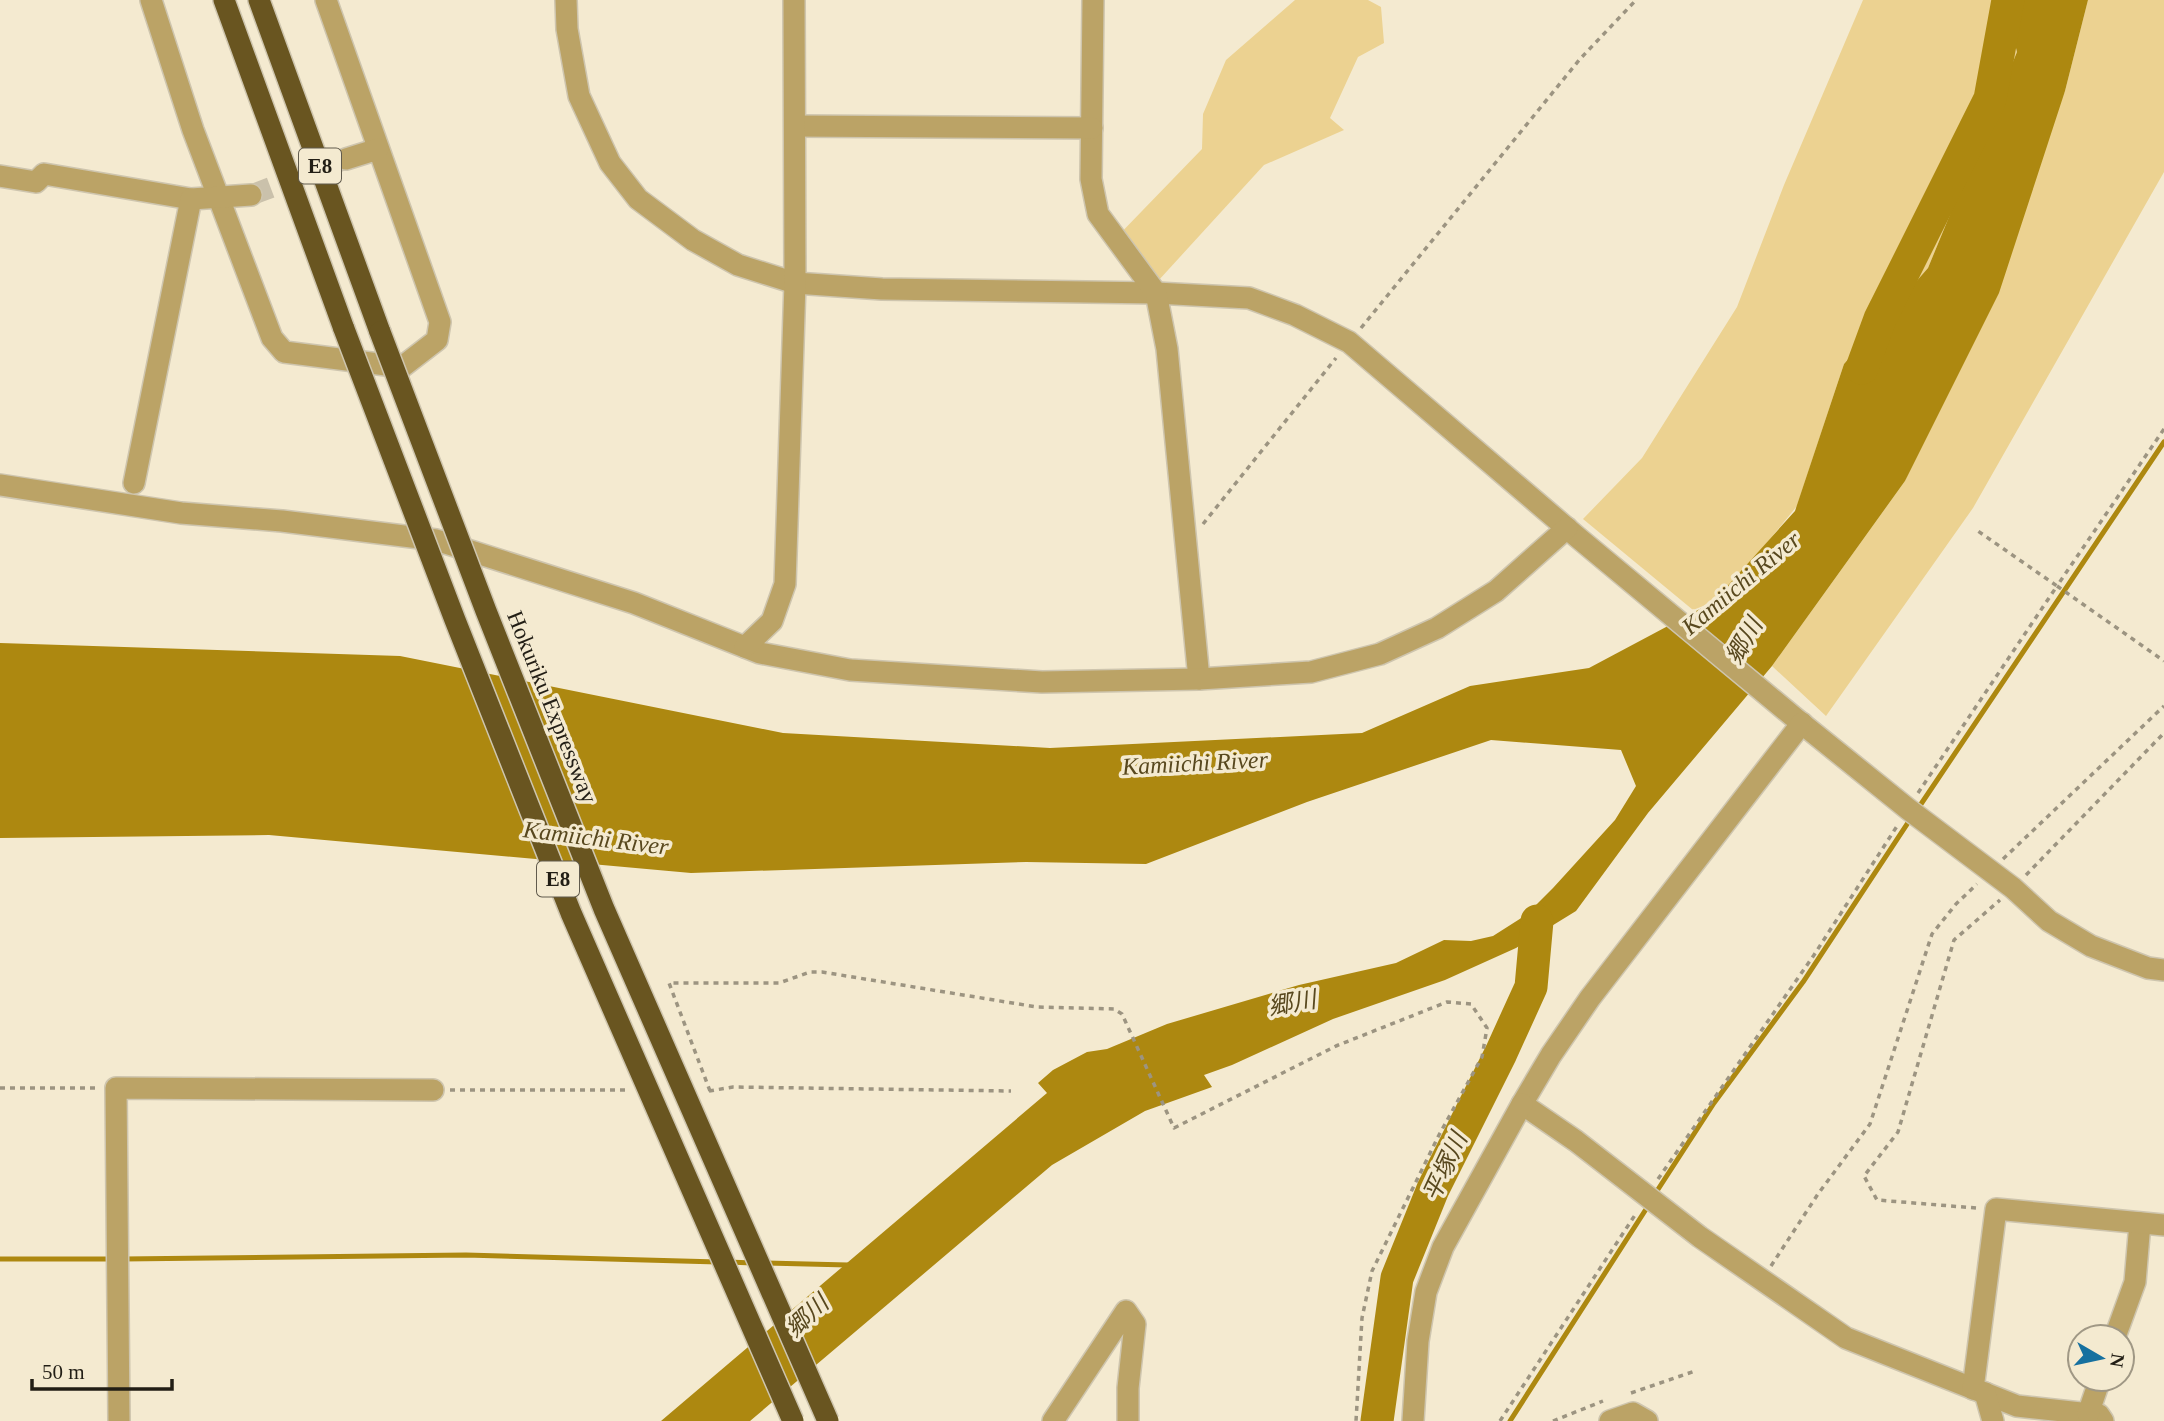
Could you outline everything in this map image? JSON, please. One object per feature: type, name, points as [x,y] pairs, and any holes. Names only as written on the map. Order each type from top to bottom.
[{"type":"highway","name":"E8","points":[[224,0],[344,329],[455,620],[572,913],[793,1421]]},
{"type":"highway","name":"Hokuriku Expressway","points":[[259,0],[380,332],[486,611],[604,909],[828,1421]]},
{"type":"street","points":[[151,0],[193,130],[272,338],[284,352],[402,367],[437,340],[440,322],[326,0]]},
{"type":"street","points":[[566,0],[566,29],[579,96],[610,163],[639,199],[704,246],[738,265],[795,283],[883,289],[1156,293],[1250,298],[1295,315],[1349,342],[1798,720],[1908,809],[2013,888],[2049,922],[2091,946],[2148,968],[2164,970]]},
{"type":"street","points":[[745,647],[772,621],[785,584],[795,283],[794,0]]},
{"type":"street","points":[[1093,0],[1091,179],[1098,214],[1156,293],[1167,349],[1199,679]]},
{"type":"street","points":[[795,126],[1092,128]]},
{"type":"street","points":[[346,159],[378,149]]},
{"type":"street","points":[[0,176],[36,183],[44,174],[191,199],[251,195]]},
{"type":"street","points":[[134,482],[191,199]]},
{"type":"street","points":[[0,485],[181,513],[282,521],[436,540],[634,603],[760,653],[850,670],[1042,682],[1199,679],[1311,672],[1380,654],[1437,628],[1496,592],[1572,532]]},
{"type":"street","points":[[1413,1421],[1418,1341],[1426,1292],[1443,1247],[1521,1104],[1590,998],[1798,720]]},
{"type":"street","points":[[119,1421],[116,1088],[433,1090]]},
{"type":"street","points":[[1521,1104],[1576,1141],[1762,1280],[1846,1338],[2017,1406],[2096,1417],[2099,1393]]},
{"type":"street","points":[[1993,1421],[1979,1391],[1996,1209],[2164,1226]]},
{"type":"street","points":[[2120,1323],[2136,1282],[2140,1223]]},
{"type":"street","points":[[1053,1421],[1126,1311],[1135,1324],[1128,1388],[1128,1421]]},
{"type":"street","points":[[1610,1421],[1633,1413],[1647,1421]]},
{"type":"path","points":[[1185,546],[1580,59],[1636,0]]},
{"type":"path","points":[[1500,1421],[1647,1196],[1814,955],[1908,809],[2164,429]]},
{"type":"path","points":[[1975,529],[2164,661]]},
{"type":"path","points":[[2000,862],[2164,706]]},
{"type":"path","points":[[1996,1209],[1877,1200],[1864,1176],[1898,1132],[1954,940],[2013,888],[2164,733]]},
{"type":"path","points":[[1762,1280],[1818,1194],[1870,1124],[1932,934],[1956,904],[1982,879]]},
{"type":"path","points":[[710,1091],[669,983],[779,983],[810,972],[822,972],[1037,1007],[1114,1009],[1122,1014],[1174,1128],[1336,1046],[1447,1002],[1471,1004],[1487,1028],[1482,1057],[1439,1135],[1372,1271],[1362,1318],[1356,1421]]},
{"type":"path","points":[[696,1091],[733,1087],[1011,1091]]},
{"type":"path","points":[[0,1088],[116,1088]]},
{"type":"path","points":[[433,1090],[641,1091]]},
{"type":"shaded area","points":[[1295,0],[1368,0],[1381,7],[1384,43],[1358,57],[1330,118],[1344,130],[1264,165],[1158,281],[1112,242],[1202,149],[1203,114],[1226,60]]},
{"type":"shaded area","points":[[1863,0],[2004,0],[2017,52],[1928,268],[1844,364],[1797,506],[1721,599],[1693,610],[1583,519],[1642,458],[1737,307],[1784,185]]},
{"type":"shaded area","points":[[2088,0],[2164,0],[2164,172],[1973,508],[1826,716],[1772,666],[1905,481],[2065,91]]},
{"type":"water","name":"郷川","points":[[2004,0],[2088,0],[2065,91],[1999,293],[1905,481],[1772,666],[1648,813],[1576,911],[1516,948],[1445,980],[1333,1019],[1204,1075],[1212,1087],[1145,1111],[1052,1165],[750,1421],[661,1421],[1047,1093],[1038,1083],[1053,1070],[1087,1052],[1107,1049],[1167,1024],[1299,985],[1396,963],[1444,940],[1471,941],[1493,936],[1526,915],[1615,820],[1636,786],[1621,750],[1491,740],[1307,802],[1146,864],[1026,862],[691,873],[269,835],[0,838],[0,643],[400,656],[783,733],[1050,748],[1362,733],[1470,686],[1589,668],[1713,602],[1795,511],[1844,364],[1928,268],[2017,52]]},
{"type":"waterway","name":"Kamiichi River","points":[[1862,368],[1880,319],[1990,99],[2008,0]]},
{"type":"waterway","points":[[1917,810],[2164,442]]},
{"type":"waterway","points":[[1655,1194],[1714,1103],[1803,982],[1911,818]]},
{"type":"waterway","name":"平塚川","points":[[1377,1421],[1397,1278],[1433,1189],[1531,987],[1537,921]]},
{"type":"waterway","points":[[1510,1421],[1650,1203]]},
{"type":"waterway","points":[[123,1259],[466,1255],[718,1262]]},
{"type":"waterway","points":[[0,1259],[113,1259]]},
{"type":"waterway","points":[[728,1262],[753,1263]]},
{"type":"waterway","points":[[766,1263],[848,1265]]},
{"type":"tunnel","points":[[251,195],[346,159]]}]
